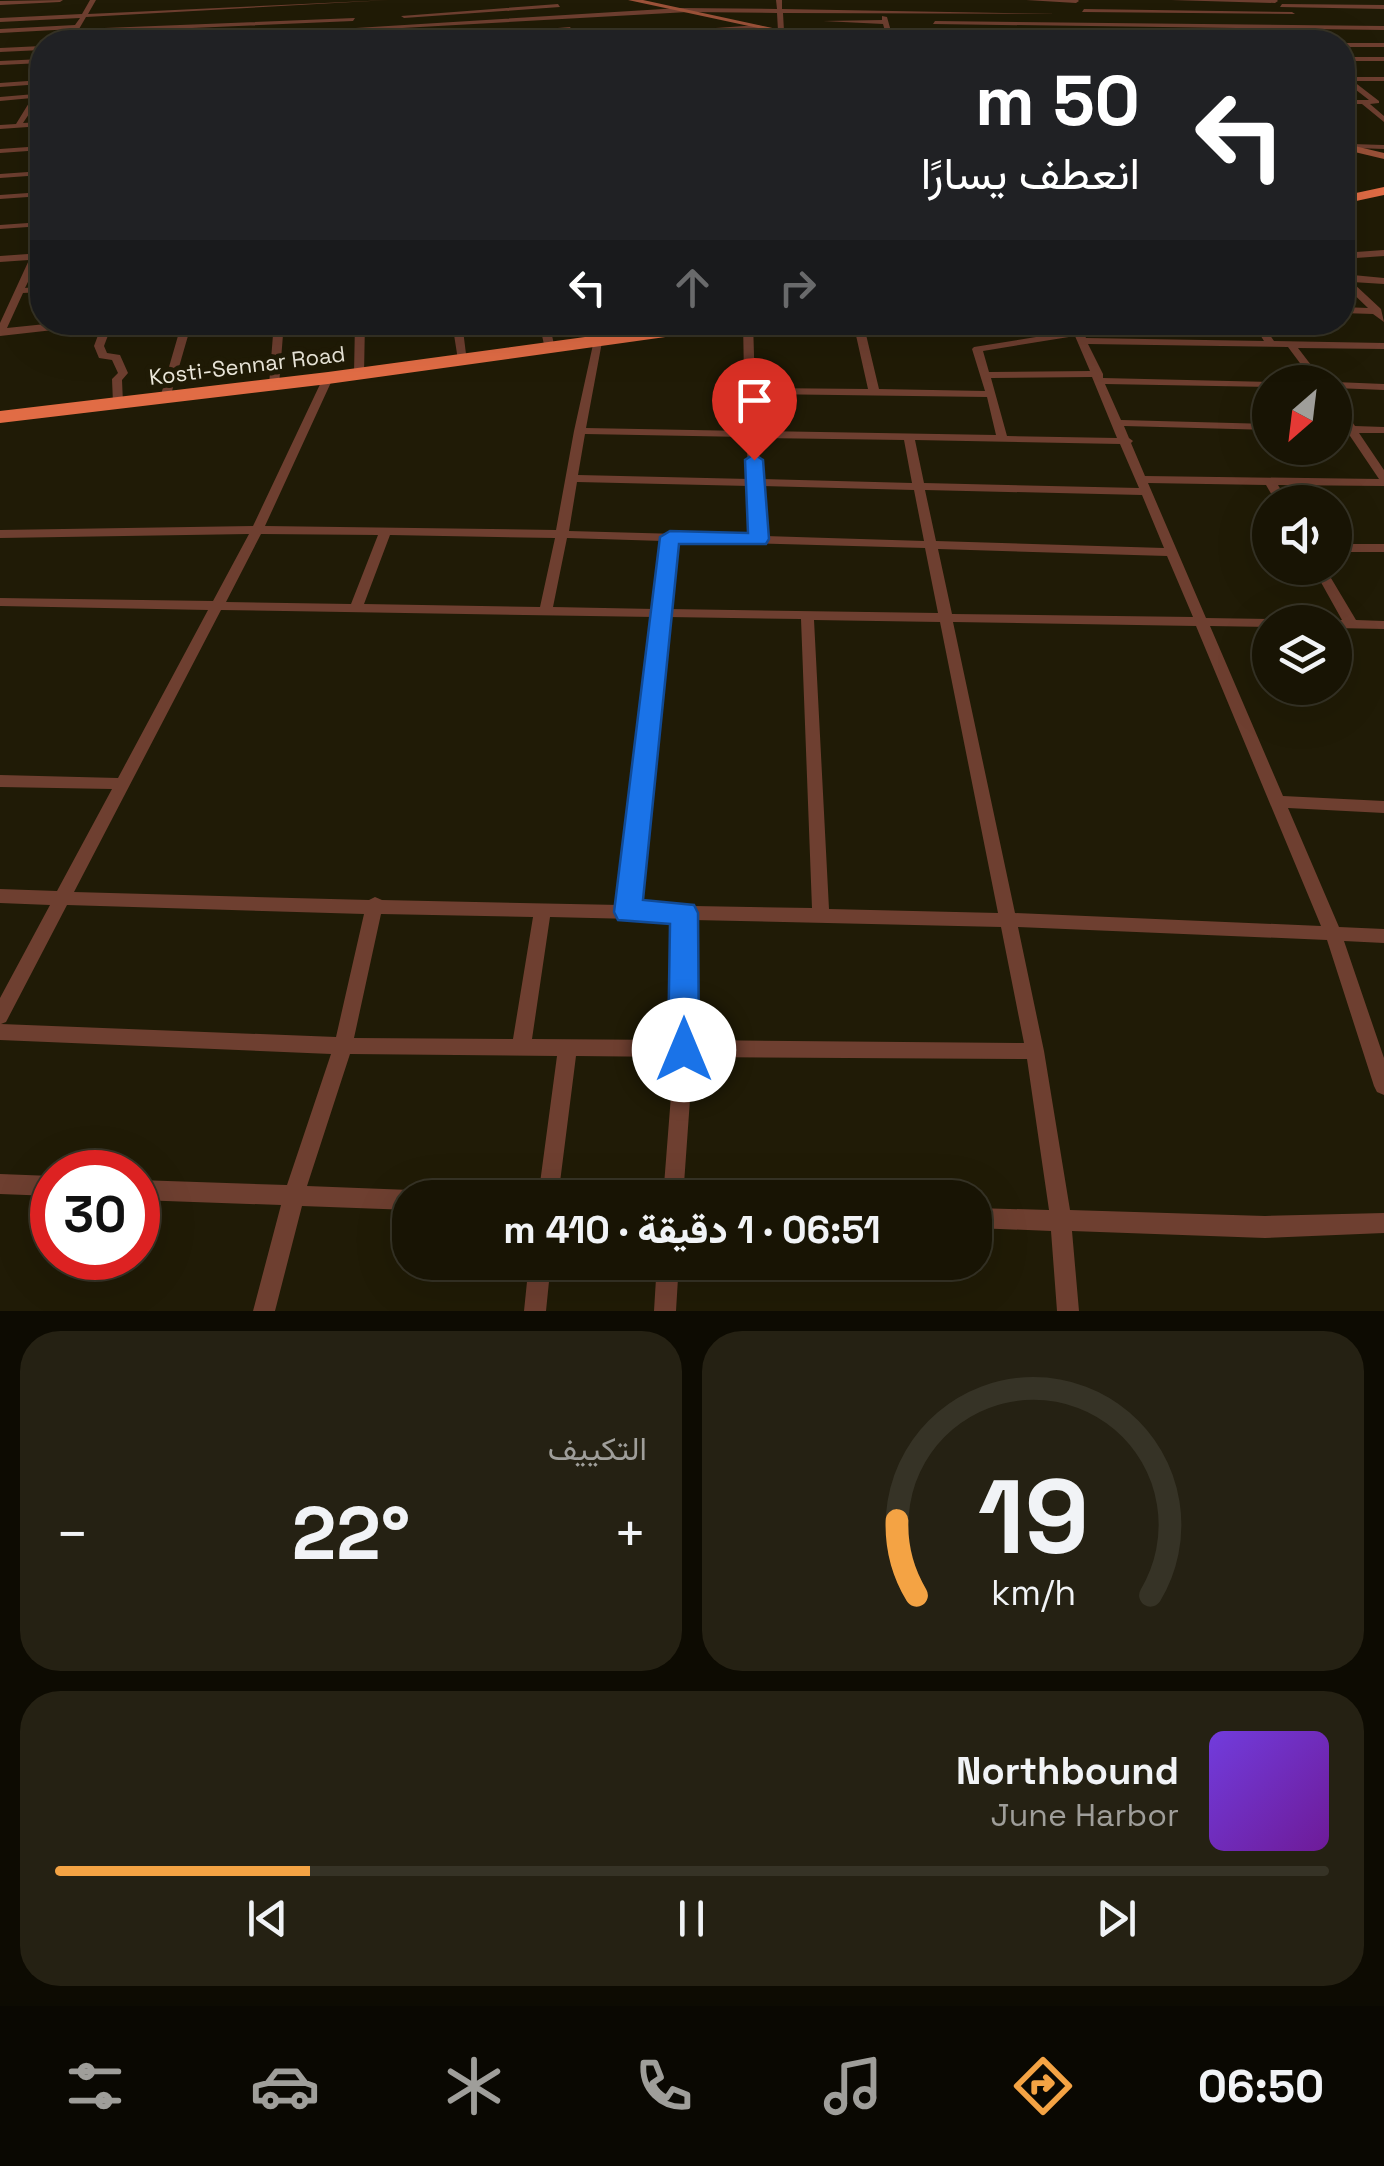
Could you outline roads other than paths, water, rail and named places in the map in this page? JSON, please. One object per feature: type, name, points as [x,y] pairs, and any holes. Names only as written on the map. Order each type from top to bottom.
[{"type":"highway","points":[[1355,197],[1384,191]]},
{"type":"highway","name":"Kosti-Sennar Road","points":[[0,417],[550,349],[622,335]]},
{"type":"street","points":[[32,18],[45,0]]},
{"type":"street","points":[[0,7],[60,0]]},
{"type":"street","points":[[76,29],[91,3],[198,0],[194,10]]},
{"type":"street","points":[[0,20],[247,4],[386,0]]},
{"type":"street","points":[[450,0],[453,13]]},
{"type":"street","points":[[632,0],[777,30]]},
{"type":"street","points":[[730,0],[730,10]]},
{"type":"street","points":[[779,0],[781,30]]},
{"type":"street","points":[[827,0],[830,11]]},
{"type":"street","points":[[856,0],[859,12]]},
{"type":"street","points":[[927,0],[936,30]]},
{"type":"street","points":[[974,0],[981,14]]},
{"type":"street","points":[[1029,0],[1076,0],[1094,24]]},
{"type":"street","points":[[1108,0],[1138,30]]},
{"type":"street","points":[[1174,0],[1384,7]]},
{"type":"street","points":[[1245,1],[1267,27]]},
{"type":"street","points":[[298,2],[298,18]]},
{"type":"street","points":[[405,30],[403,12],[453,13],[507,4],[557,2],[570,30]]},
{"type":"street","points":[[1276,2],[1302,28]]},
{"type":"street","points":[[241,30],[247,4]]},
{"type":"street","points":[[507,4],[512,21]]},
{"type":"street","points":[[1308,6],[1324,19]]},
{"type":"street","points":[[0,7],[39,9]]},
{"type":"street","points":[[201,27],[208,9]]},
{"type":"street","points":[[0,31],[242,25],[386,10]]},
{"type":"street","points":[[352,15],[354,30],[730,10],[886,22]]},
{"type":"street","points":[[781,15],[830,11],[981,14],[1117,11],[1253,12],[1324,19],[1384,19]]},
{"type":"street","points":[[882,12],[888,30]]},
{"type":"street","points":[[610,15],[620,30]]},
{"type":"street","points":[[934,22],[1384,28]]},
{"type":"street","points":[[457,24],[458,30]]},
{"type":"street","points":[[1038,24],[1042,30]]},
{"type":"street","points":[[213,30],[214,26]]},
{"type":"street","points":[[699,30],[759,26]]},
{"type":"street","points":[[1239,27],[1242,30]]},
{"type":"street","points":[[1286,27],[1289,30]]},
{"type":"street","points":[[10,49],[22,30]]},
{"type":"street","points":[[1355,45],[1384,46]]},
{"type":"street","points":[[0,50],[30,48]]},
{"type":"street","points":[[1355,51],[1366,59]]},
{"type":"street","points":[[1355,59],[1384,59]]},
{"type":"street","points":[[0,63],[30,62]]},
{"type":"street","points":[[1355,77],[1384,79]]},
{"type":"street","points":[[1355,84],[1380,102]]},
{"type":"street","points":[[0,85],[30,88]]},
{"type":"street","points":[[0,98],[30,91]]},
{"type":"street","points":[[1355,102],[1380,102]]},
{"type":"street","points":[[1364,102],[1384,120]]},
{"type":"street","points":[[18,126],[30,108]]},
{"type":"street","points":[[0,127],[30,125]]},
{"type":"street","points":[[0,165],[30,127]]},
{"type":"street","points":[[1355,148],[1384,146]]},
{"type":"street","points":[[1355,149],[1384,156]]},
{"type":"street","points":[[0,176],[30,174]]},
{"type":"street","points":[[0,197],[30,194]]},
{"type":"street","points":[[0,227],[30,225]]},
{"type":"street","points":[[1355,255],[1384,254]]},
{"type":"street","points":[[0,260],[30,257]]},
{"type":"street","points":[[30,272],[5,308],[0,332],[30,329]]},
{"type":"street","points":[[1355,279],[1384,280]]},
{"type":"street","points":[[1355,288],[1382,314]]},
{"type":"street","points":[[19,291],[30,290]]},
{"type":"street","points":[[1355,311],[1382,314]]},
{"type":"street","points":[[103,335],[99,346],[103,356],[116,357],[122,366],[123,373],[117,380],[118,403]]},
{"type":"street","points":[[165,398],[183,335]]},
{"type":"street","points":[[274,384],[278,335]]},
{"type":"street","points":[[359,374],[360,335]]},
{"type":"street","points":[[460,335],[463,360]]},
{"type":"street","points":[[547,335],[550,349]]},
{"type":"street","points":[[748,335],[759,539]]},
{"type":"street","points":[[861,335],[874,392]]},
{"type":"street","points":[[1003,440],[976,350],[1059,335]]},
{"type":"street","points":[[1079,335],[1333,933],[1384,1086]]},
{"type":"street","points":[[1123,335],[1272,345],[1384,346]]},
{"type":"street","points":[[1265,335],[1272,345]]},
{"type":"street","points":[[546,611],[597,342]]},
{"type":"street","points":[[1291,345],[1306,365]]},
{"type":"street","points":[[984,375],[1252,383]]},
{"type":"street","points":[[0,1016],[257,530],[328,378]]},
{"type":"street","points":[[1352,386],[1384,387]]},
{"type":"street","points":[[750,391],[991,394]]},
{"type":"street","points":[[1120,423],[1252,427]]},
{"type":"street","points":[[1352,430],[1384,430]]},
{"type":"street","points":[[1352,430],[1384,481]]},
{"type":"street","points":[[579,431],[1127,441]]},
{"type":"street","points":[[909,439],[922,487],[1034,1051],[1062,1222],[1068,1311]]},
{"type":"street","points":[[574,478],[922,487],[1384,481]]},
{"type":"street","points":[[1270,481],[1272,485]]},
{"type":"street","points":[[0,548],[6,533],[257,530],[563,534],[1170,552]]},
{"type":"street","points":[[356,608],[385,533]]},
{"type":"street","points":[[628,912],[670,537]]},
{"type":"street","points":[[1352,548],[1384,548]]},
{"type":"street","points":[[0,602],[1252,623]]},
{"type":"street","points":[[806,616],[821,914]]},
{"type":"street","points":[[1352,625],[1384,625]]},
{"type":"street","points":[[0,781],[123,784]]},
{"type":"street","points":[[1279,802],[1384,807]]},
{"type":"street","points":[[0,896],[374,904],[542,912],[1008,919],[1384,936]]},
{"type":"street","points":[[264,1311],[294,1196],[343,1046],[374,904]]},
{"type":"street","points":[[521,1048],[542,912]]},
{"type":"street","points":[[674,1180],[684,1050],[684,913]]},
{"type":"street","points":[[0,1032],[343,1046],[1034,1051]]},
{"type":"street","points":[[550,1180],[568,1049]]},
{"type":"street","points":[[0,1184],[30,1185]]},
{"type":"street","points":[[160,1191],[392,1199]]},
{"type":"street","points":[[992,1219],[1265,1227],[1384,1224]]},
{"type":"street","points":[[535,1311],[538,1280]]},
{"type":"street","points":[[665,1311],[667,1280]]}]
